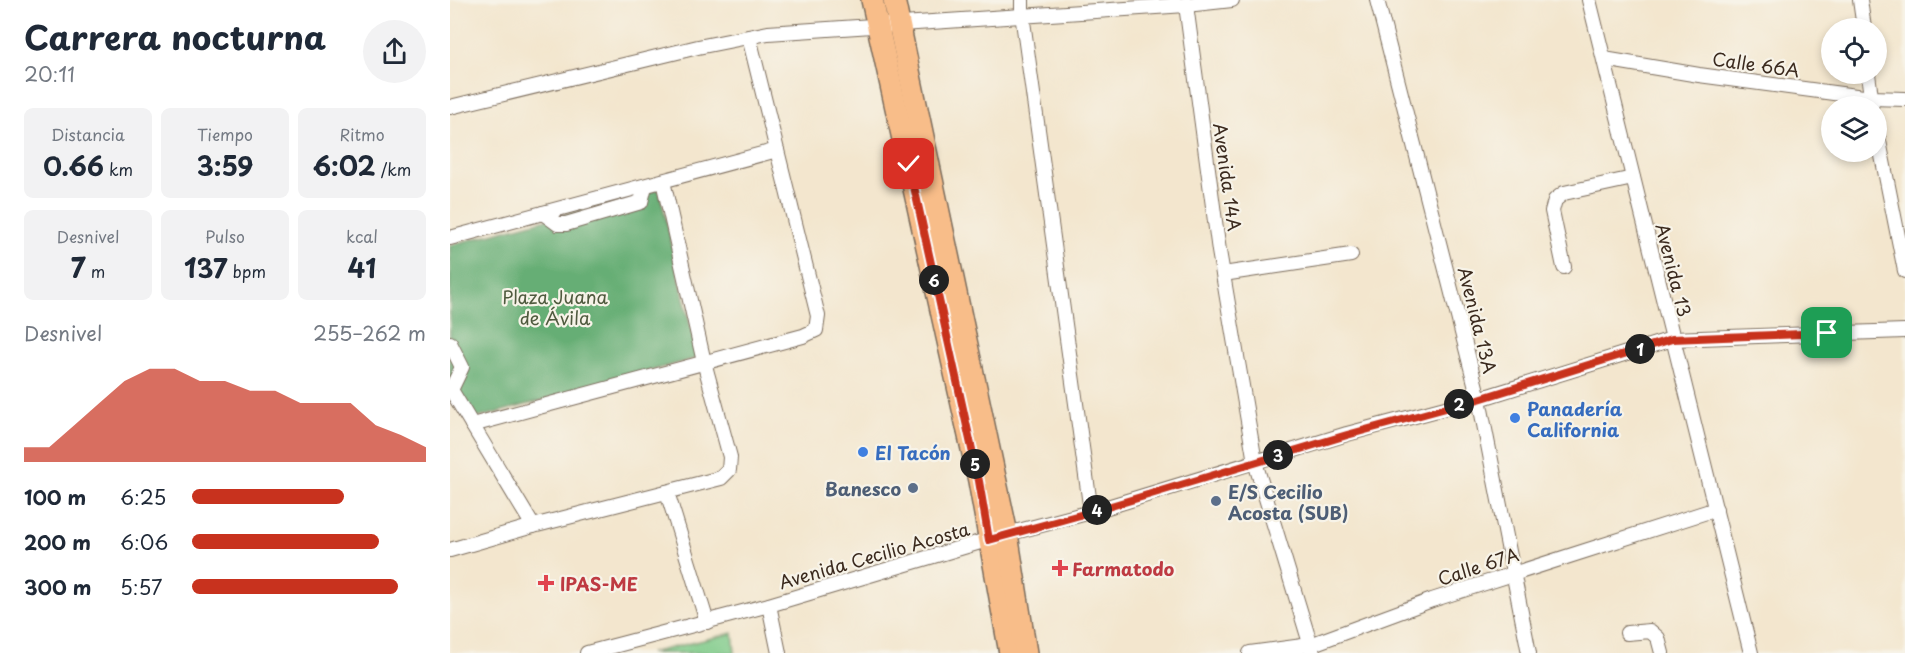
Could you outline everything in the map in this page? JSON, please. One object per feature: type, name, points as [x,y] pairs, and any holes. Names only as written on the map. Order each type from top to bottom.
[{"type":"main road","points":[[872,0],[979,481],[998,537],[1010,653]]},
{"type":"main road","points":[[894,0],[998,537],[1026,653]]},
{"type":"street","points":[[1022,0],[1022,14],[1091,512]]},
{"type":"street","points":[[450,108],[768,33],[1232,0]]},
{"type":"street","name":"Avenida 13A","points":[[1377,0],[1479,399],[1529,653]]},
{"type":"street","name":"Avenida 13","points":[[1589,0],[1751,653]]},
{"type":"street","points":[[1860,0],[1862,18]]},
{"type":"street","name":"Avenida 14A","points":[[1186,5],[1223,274],[1255,462],[1311,649]]},
{"type":"street","points":[[472,425],[803,336],[816,330],[818,316],[749,37]]},
{"type":"street","name":"Calle 66A","points":[[1604,59],[1834,96]]},
{"type":"street","name":"Calle 66A","points":[[1887,101],[1905,99]]},
{"type":"street","points":[[450,238],[777,150]]},
{"type":"street","points":[[1883,162],[1905,271]]},
{"type":"street","points":[[1564,267],[1552,211],[1555,200],[1564,193],[1633,178]]},
{"type":"street","points":[[450,550],[533,526],[721,478],[729,470],[730,457],[704,362],[663,181]]},
{"type":"street","points":[[1223,274],[1351,255]]},
{"type":"street","name":"Avenida Cecilio Acosta","points":[[587,653],[769,605],[1091,512],[1255,462],[1479,399],[1672,339],[1905,331]]},
{"type":"street","points":[[450,343],[462,367],[451,389],[533,526]]},
{"type":"street","points":[[667,492],[707,622]]},
{"type":"street","name":"Calle 67A","points":[[1250,653],[1311,649],[1432,600],[1716,509]]},
{"type":"street","points":[[769,605],[779,653]]},
{"type":"street","points":[[1627,633],[1650,631],[1658,638],[1662,653]]},
{"type":"green space","name":"Plaza Juana de Ávila","points":[[659,189],[698,358],[474,419],[450,378],[450,245]]},
{"type":"green space","points":[[733,633],[735,653],[650,653]]},
{"type":"place","name":"Panadería California","points":[[1515,418]]},
{"type":"place","name":"El Tacón","points":[[863,452]]},
{"type":"place","name":"Banesco","points":[[913,488]]},
{"type":"place","name":"E/S Cecilio Acosta (SUB)","points":[[1216,501]]},
{"type":"place","name":"Farmatodo","points":[[1060,568]]},
{"type":"place","name":"IPAS-ME","points":[[546,583]]},
{"type":"route","points":[[909,164],[979,481],[989,540],[1091,512],[1347,435],[1479,399],[1672,339],[1827,333]]}]
